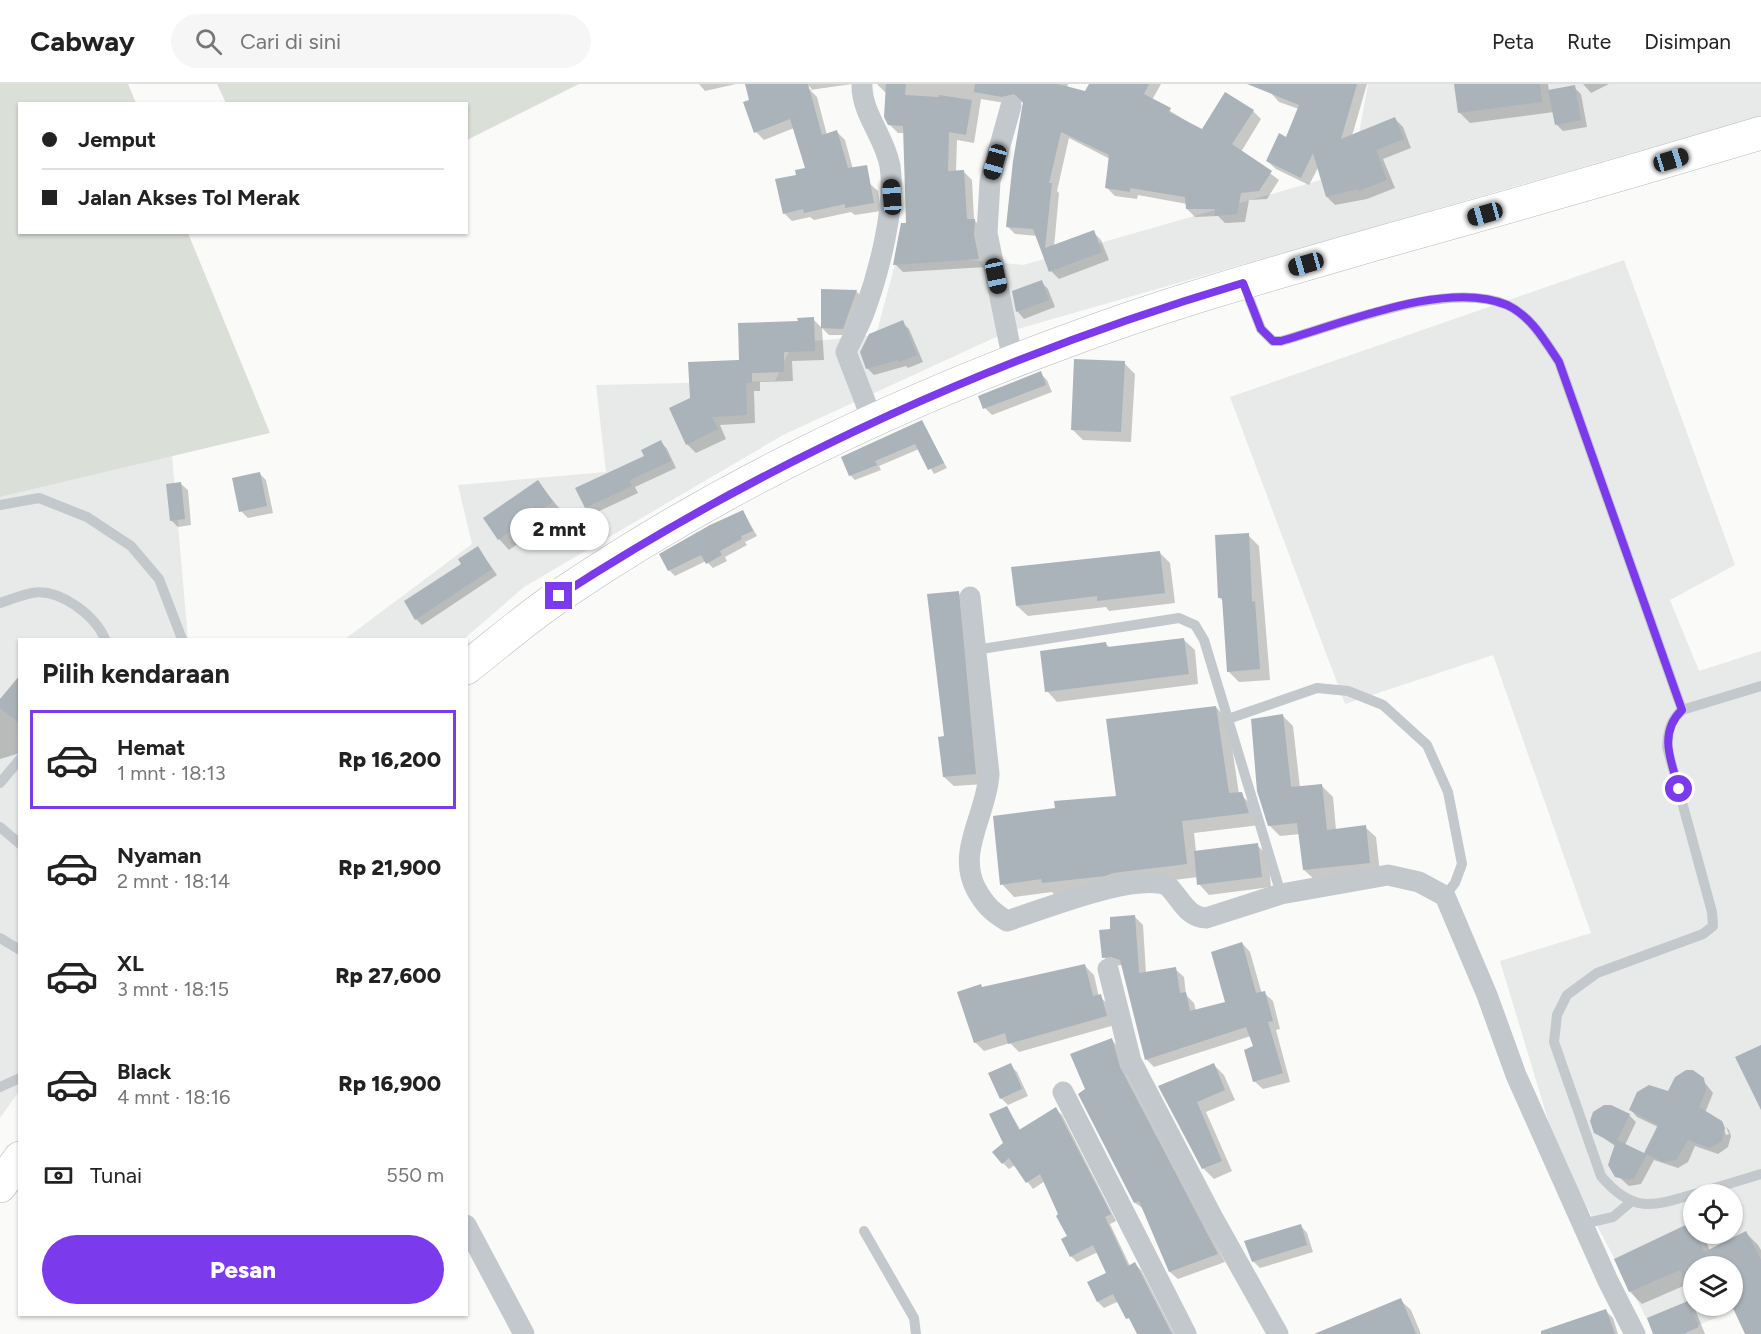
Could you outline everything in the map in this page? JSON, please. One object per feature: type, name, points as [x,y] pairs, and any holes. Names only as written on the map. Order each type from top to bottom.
[{"type":"highway","points":[[468,666],[559,596],[644,541],[757,478],[873,422],[1013,361],[1150,312],[1243,283],[1761,133]]},
{"type":"highway","points":[[0,1186],[18,1161]]},
{"type":"street","points":[[862,84],[864,104],[879,132],[890,164],[892,197],[866,310],[846,352],[873,422]]},
{"type":"street","points":[[1011,106],[990,181],[987,233],[1013,361]]},
{"type":"street","points":[[970,597],[989,774],[988,795],[967,862],[972,881],[990,911],[1007,921],[1122,885],[1150,882],[1167,885],[1189,912],[1206,918],[1281,894],[1388,876],[1419,882],[1444,896],[1487,995],[1516,1075],[1582,1224],[1635,1334]]},
{"type":"street","points":[[1108,969],[1131,1061],[1214,1220],[1278,1334]]},
{"type":"street","points":[[1063,1092],[1186,1334]]},
{"type":"street","points":[[468,1229],[524,1334]]},
{"type":"lane","points":[[1243,283],[1261,329],[1273,341],[1281,341],[1431,298],[1477,297],[1508,306],[1536,327],[1559,362],[1682,710]]},
{"type":"lane","points":[[0,505],[39,498],[87,517],[131,546],[159,579],[182,638]]},
{"type":"lane","points":[[0,603],[34,592],[53,594],[84,612],[100,628],[105,638]]},
{"type":"lane","points":[[975,650],[1179,618],[1195,625],[1204,640],[1281,894]]},
{"type":"lane","points":[[1683,1198],[1657,1206],[1632,1201],[1612,1189],[1601,1176],[1554,1042],[1557,1015],[1567,995],[1597,973],[1703,934],[1713,926],[1705,884],[1667,747],[1672,719],[1682,710],[1761,686]]},
{"type":"lane","points":[[1228,719],[1317,688],[1348,691],[1383,705],[1427,745],[1448,792],[1462,864],[1455,882],[1444,896]]},
{"type":"lane","points":[[0,783],[18,761]]},
{"type":"lane","points":[[0,826],[18,842]]},
{"type":"lane","points":[[0,938],[18,949]]},
{"type":"lane","points":[[0,1087],[18,1079]]},
{"type":"lane","points":[[1728,1184],[1761,1174]]},
{"type":"lane","points":[[1582,1224],[1613,1217],[1632,1201]]},
{"type":"lane","points":[[864,1231],[914,1318],[916,1334]]},
{"type":"shaded area","points":[[0,84],[128,84],[136,102],[18,102],[18,234],[188,234],[270,433],[0,497]]},
{"type":"shaded area","points":[[217,84],[579,84],[468,140],[468,102],[226,102]]},
{"type":"shaded area","points":[[1368,84],[1761,84],[1761,116],[1007,332],[783,435],[524,587],[465,638],[346,638],[472,544],[458,485],[606,472],[596,385],[775,381],[793,343],[876,335],[898,253],[1023,265],[1352,171]]},
{"type":"shaded area","points":[[1624,260],[1735,565],[1670,600],[1699,671],[1761,651],[1761,1334],[1743,1314],[1743,1256],[1683,1256],[1683,1316],[1720,1316],[1678,1334],[1655,1334],[1558,1153],[1500,961],[1591,933],[1493,655],[1345,704],[1230,397]]},
{"type":"shaded area","points":[[172,456],[188,638],[18,638],[18,1093],[0,1118],[0,497]]},
{"type":"building","points":[[745,84],[808,84],[822,135],[837,130],[848,168],[867,165],[874,203],[845,208],[845,204],[804,213],[803,209],[783,214],[775,179],[796,175],[795,170],[805,168],[790,119],[754,133],[743,102],[749,100]]},
{"type":"building","points":[[886,84],[906,84],[905,95],[939,97],[939,95],[972,100],[966,135],[949,132],[948,171],[964,170],[967,219],[975,219],[974,235],[979,259],[893,265],[901,223],[906,223],[903,126],[888,125],[884,117]]},
{"type":"building","points":[[975,84],[1058,84],[1085,91],[1089,84],[1149,84],[1144,94],[1171,108],[1169,112],[1202,129],[1225,92],[1254,110],[1232,144],[1272,171],[1259,191],[1241,193],[1237,214],[1215,216],[1215,209],[1186,209],[1185,197],[1130,188],[1130,192],[1105,188],[1109,155],[1061,132],[1049,183],[1052,183],[1045,248],[1094,230],[1102,252],[1049,272],[1033,229],[1006,227],[1013,161],[1023,102],[1014,94],[1002,97],[974,92]]},
{"type":"building","points":[[1247,84],[1357,84],[1341,139],[1395,117],[1404,139],[1376,150],[1387,180],[1358,191],[1357,189],[1326,197],[1313,153],[1301,178],[1266,161],[1279,133],[1286,137],[1299,105]]},
{"type":"building","points":[[1454,84],[1540,84],[1542,102],[1458,113]]},
{"type":"building","points":[[1575,85],[1581,120],[1555,125],[1548,90]]},
{"type":"building","points":[[1042,280],[1049,300],[1016,312],[1012,291]]},
{"type":"building","points":[[821,289],[857,290],[843,329],[821,328]]},
{"type":"building","points":[[814,317],[815,351],[784,352],[784,372],[752,373],[752,383],[746,383],[747,415],[712,417],[718,429],[686,445],[669,408],[690,398],[688,362],[739,360],[738,323],[798,321],[797,318]]},
{"type":"building","points":[[903,320],[917,355],[899,362],[898,360],[866,369],[860,352],[869,334]]},
{"type":"building","points":[[1074,359],[1125,361],[1121,432],[1071,430]]},
{"type":"building","points":[[1041,371],[1046,385],[983,409],[978,396]]},
{"type":"building","points":[[922,420],[944,463],[928,470],[915,444],[875,461],[877,465],[849,476],[841,457]]},
{"type":"building","points":[[661,440],[671,461],[630,480],[632,486],[585,508],[575,488],[644,456],[641,450]]},
{"type":"building","points":[[260,472],[267,506],[239,512],[232,478]]},
{"type":"building","points":[[538,480],[553,502],[498,540],[483,518]]},
{"type":"building","points":[[181,482],[185,519],[170,521],[166,484]]},
{"type":"building","points":[[743,510],[753,531],[741,536],[742,539],[720,551],[722,555],[706,564],[701,555],[668,571],[659,554],[710,525]]},
{"type":"building","points":[[1249,533],[1252,602],[1255,601],[1260,669],[1227,672],[1222,598],[1218,598],[1215,535]]},
{"type":"building","points":[[478,546],[492,569],[415,620],[404,601],[461,564],[458,559]]},
{"type":"building","points":[[1160,551],[1165,593],[1097,601],[1097,596],[1016,606],[1011,567]]},
{"type":"building","points":[[959,591],[976,774],[943,777],[938,737],[944,736],[927,594]]},
{"type":"building","points":[[1184,638],[1189,674],[1045,692],[1040,651],[1106,642],[1107,647]]},
{"type":"building","points":[[18,677],[18,722],[0,708],[0,699]]},
{"type":"building","points":[[1216,706],[1229,793],[1242,792],[1249,813],[1182,821],[1187,864],[1113,873],[1105,876],[1042,883],[1041,879],[1000,885],[993,816],[1055,808],[1054,801],[1116,796],[1106,719]]},
{"type":"building","points":[[1283,714],[1291,787],[1322,784],[1327,830],[1366,825],[1370,863],[1303,870],[1297,823],[1268,826],[1257,791],[1251,719]]},
{"type":"building","points":[[1258,843],[1262,877],[1197,885],[1194,851]]},
{"type":"building","points":[[1135,915],[1139,973],[1176,967],[1180,993],[1186,992],[1190,1011],[1225,1002],[1211,952],[1242,942],[1256,993],[1265,991],[1273,1021],[1268,1022],[1283,1073],[1253,1082],[1244,1050],[1253,1046],[1246,1027],[1145,1060],[1120,960],[1111,957],[1102,958],[1099,930],[1110,929],[1110,917]]},
{"type":"building","points":[[1085,964],[1093,996],[1101,994],[1107,1016],[1008,1044],[1005,1033],[974,1043],[957,992],[981,984],[982,987]]},
{"type":"building","points":[[1112,1038],[1120,1067],[1218,1254],[1169,1272],[1139,1201],[1134,1203],[1078,1094],[1085,1089],[1070,1054]]},
{"type":"building","points":[[1761,1045],[1761,1110],[1735,1057]]},
{"type":"building","points":[[1011,1063],[1022,1089],[1000,1099],[988,1073]]},
{"type":"building","points":[[1214,1063],[1225,1090],[1197,1102],[1222,1161],[1202,1169],[1158,1086]]},
{"type":"building","points":[[1686,1070],[1693,1070],[1704,1078],[1706,1091],[1699,1107],[1722,1121],[1725,1128],[1722,1141],[1710,1148],[1688,1140],[1676,1160],[1663,1162],[1647,1154],[1634,1178],[1628,1180],[1615,1177],[1608,1165],[1615,1144],[1594,1133],[1590,1121],[1593,1112],[1604,1105],[1611,1105],[1630,1114],[1617,1140],[1644,1153],[1658,1125],[1629,1110],[1637,1092],[1649,1085],[1668,1091],[1675,1077]]},
{"type":"building","points":[[1007,1106],[1019,1130],[1056,1107],[1111,1214],[1105,1217],[1128,1266],[1135,1262],[1172,1334],[1137,1334],[1113,1294],[1097,1302],[1087,1282],[1106,1273],[1093,1245],[1070,1257],[1061,1239],[1067,1236],[1056,1216],[1058,1214],[1040,1174],[1026,1183],[1009,1158],[1002,1164],[992,1152],[1003,1143],[989,1114]]},
{"type":"building","points":[[1301,1224],[1307,1245],[1252,1262],[1244,1241]]},
{"type":"building","points":[[1683,1226],[1683,1244],[1701,1244],[1704,1252],[1720,1244],[1743,1244],[1743,1232],[1746,1231],[1761,1260],[1761,1334],[1745,1334],[1737,1316],[1743,1316],[1743,1256],[1683,1256],[1683,1277],[1680,1270],[1629,1292],[1614,1259]]},
{"type":"building","points":[[1401,1298],[1416,1334],[1314,1334]]},
{"type":"building","points":[[1683,1303],[1683,1316],[1694,1316],[1699,1327],[1683,1334],[1653,1334],[1647,1318]]},
{"type":"building","points":[[1606,1309],[1615,1334],[1541,1334],[1541,1331]]},
{"type":"route","points":[[559,596],[644,541],[719,499],[873,422],[1013,361],[1160,308],[1243,283],[1261,329],[1273,341],[1281,341],[1431,298],[1477,297],[1508,306],[1536,327],[1559,362],[1682,710],[1672,719],[1667,747],[1679,789]]}]
